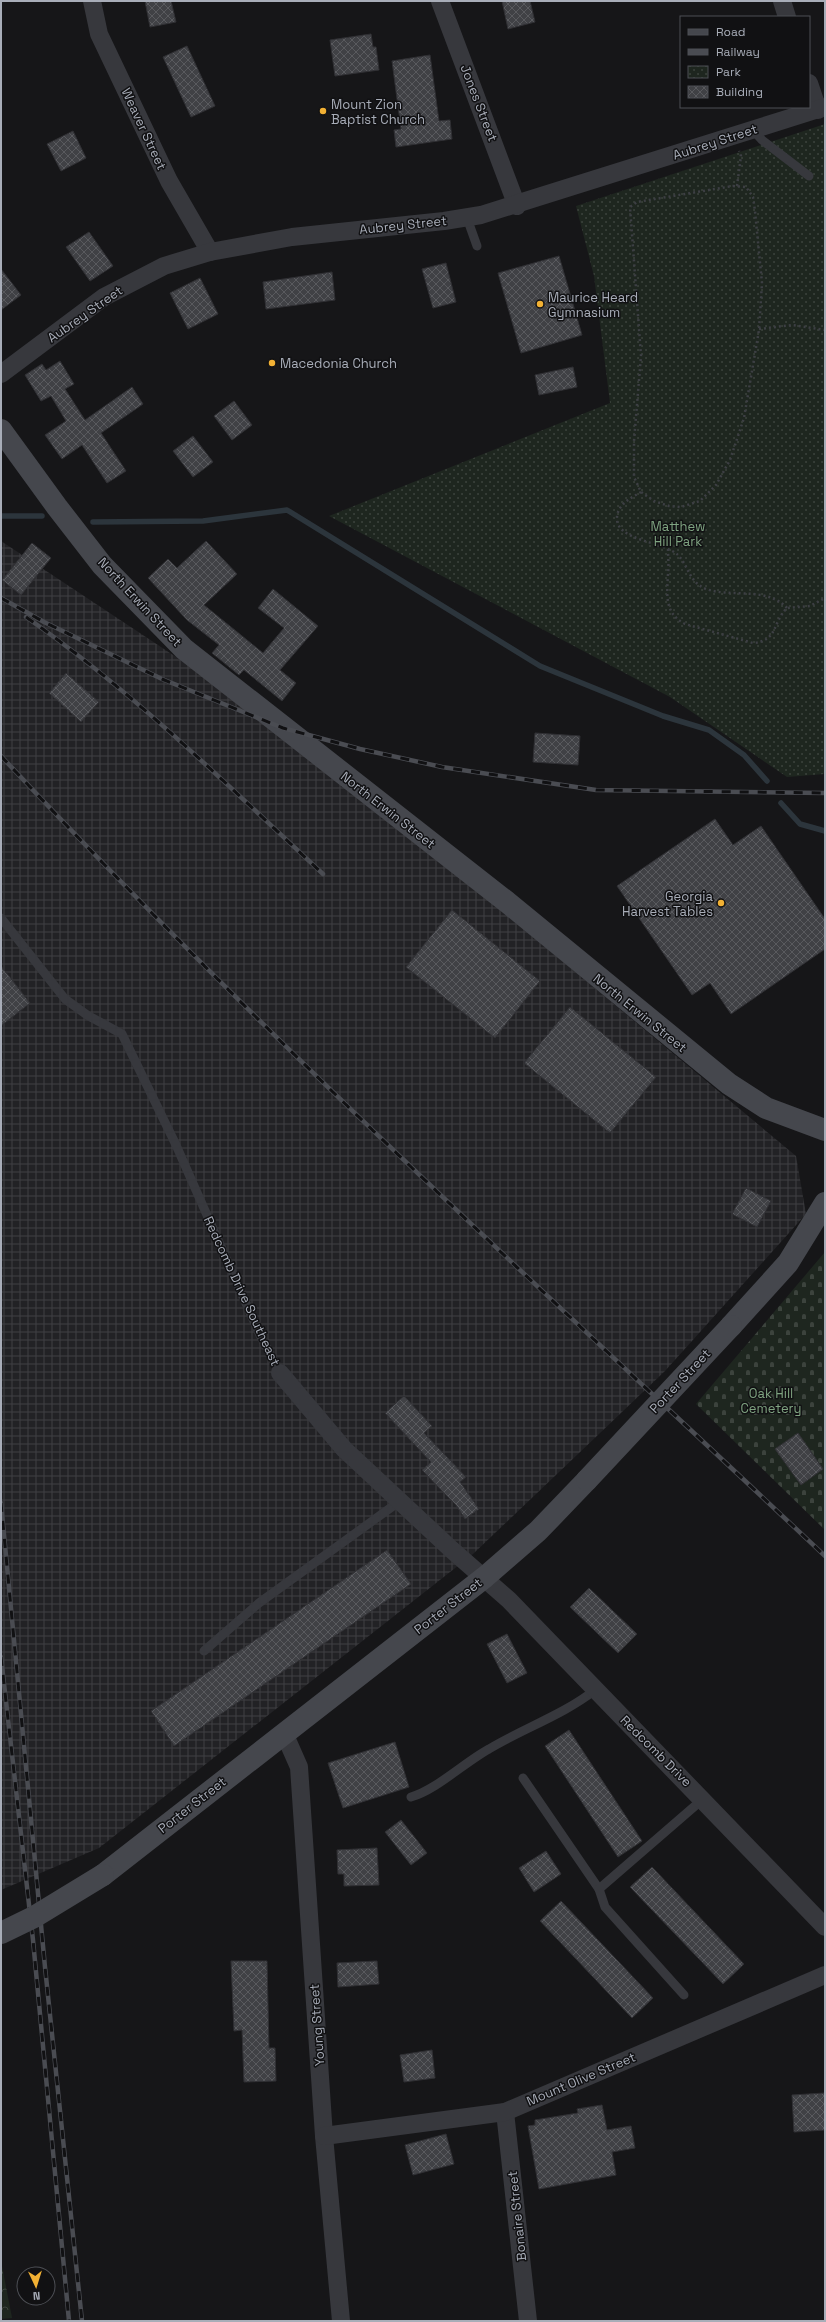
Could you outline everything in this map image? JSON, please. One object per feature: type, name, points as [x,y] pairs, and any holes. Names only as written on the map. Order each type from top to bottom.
[{"type":"street","name":"Weaver Street","points":[[92,1],[99,34],[169,181],[210,252]]},
{"type":"street","name":"Jones Street","points":[[440,1],[517,206]]},
{"type":"street","points":[[782,1],[787,16]]},
{"type":"street","points":[[810,85],[821,108]]},
{"type":"street","name":"Aubrey Street","points":[[1,374],[104,297],[148,273],[210,252],[303,235],[467,218],[517,206],[821,108]]},
{"type":"street","name":"North Erwin Street","points":[[1,430],[57,507],[102,564],[184,649],[507,902],[729,1084],[766,1108],[825,1130]]},
{"type":"street","name":"Porter Street","points":[[1,1933],[34,1917],[103,1875],[485,1577],[538,1531],[731,1326],[788,1263],[825,1203]]},
{"type":"street","name":"Redcomb Drive Southeast","points":[[280,1373],[344,1449],[452,1550],[485,1577]]},
{"type":"street","name":"Redcomb Drive","points":[[485,1577],[703,1798],[825,1927]]},
{"type":"street","name":"Young Street","points":[[284,1733],[299,1767],[324,2136],[341,2321]]},
{"type":"street","name":"Mount Olive Street","points":[[324,2136],[505,2112],[825,1975]]},
{"type":"street","name":"Bonaire Street","points":[[505,2112],[528,2321]]},
{"type":"lane","points":[[753,130],[762,140],[809,176]]},
{"type":"lane","points":[[467,218],[477,246]]},
{"type":"lane","name":"Redcomb Drive Southeast","points":[[1,918],[65,999],[87,1015],[122,1034],[176,1145],[260,1335],[280,1373]]},
{"type":"lane","points":[[204,1651],[259,1603],[400,1500]]},
{"type":"lane","points":[[411,1797],[426,1791],[495,1745],[574,1706],[595,1690]]},
{"type":"lane","points":[[523,1778],[599,1889],[605,1908],[684,1995]]},
{"type":"lane","points":[[599,1889],[703,1798]]},
{"type":"path","points":[[732,136],[741,156],[737,186]]},
{"type":"path","points":[[737,186],[746,187],[750,191],[755,211],[762,283],[758,329],[744,418],[730,460],[716,485],[700,501],[681,507],[669,506],[654,501],[641,492],[636,485],[633,462],[641,356],[630,207],[637,202],[737,186]]},
{"type":"path","points":[[758,329],[792,325],[825,330]]},
{"type":"path","points":[[641,492],[621,506],[617,520],[619,527],[635,538],[658,543],[678,555],[697,584],[705,588],[720,593],[745,594],[771,598],[780,601],[787,608]]},
{"type":"path","points":[[668,549],[667,601],[671,612],[678,620],[685,624],[752,644],[761,643],[771,637],[780,614],[787,608],[810,606],[825,598]]},
{"type":"shaded area","points":[[1,541],[283,728],[796,1156],[806,1214],[665,1371],[473,1554],[99,1848],[1,1890]]},
{"type":"green space","name":"Matthew Hill Park","points":[[825,124],[825,774],[787,777],[670,697],[329,516],[610,403],[594,276],[576,206]]},
{"type":"green space","name":"Oak Hill Cemetery","points":[[825,1252],[825,1530],[696,1404]]},
{"type":"green space","points":[[1,2261],[12,2318],[1,2319]]},
{"type":"building","points":[[145,1],[171,1],[176,22],[150,27]]},
{"type":"building","points":[[502,1],[530,1],[535,22],[508,29]]},
{"type":"building","points":[[371,34],[373,47],[376,47],[379,70],[335,76],[330,40]]},
{"type":"building","points":[[187,46],[215,106],[191,117],[163,57]]},
{"type":"building","points":[[430,55],[439,121],[450,120],[452,139],[396,147],[394,130],[401,129],[392,61]]},
{"type":"building","points":[[73,131],[86,158],[61,171],[47,144]]},
{"type":"building","points":[[89,232],[113,266],[90,281],[66,247]]},
{"type":"building","name":"Maurice Heard Gymnasium","points":[[559,256],[582,335],[521,353],[498,273]]},
{"type":"building","points":[[446,263],[456,302],[433,308],[422,269]]},
{"type":"building","points":[[1,269],[21,295],[1,310]]},
{"type":"building","points":[[332,272],[335,300],[266,309],[263,282]]},
{"type":"building","points":[[200,278],[218,314],[188,329],[170,293]]},
{"type":"building","points":[[60,361],[74,384],[65,389],[85,420],[132,387],[143,404],[101,433],[126,471],[107,483],[82,445],[62,459],[45,435],[66,421],[51,396],[41,401],[25,375],[42,364],[46,370]]},
{"type":"building","points":[[573,367],[577,387],[539,395],[535,375]]},
{"type":"building","points":[[234,401],[252,425],[232,440],[214,416]]},
{"type":"building","points":[[193,436],[213,462],[193,477],[173,451]]},
{"type":"building","points":[[206,541],[237,574],[204,605],[263,653],[284,628],[258,608],[273,589],[318,626],[280,670],[296,683],[282,701],[244,670],[239,675],[212,653],[219,645],[187,620],[148,578],[168,559],[177,568]]},
{"type":"building","points":[[32,543],[51,558],[21,595],[2,580]]},
{"type":"building","points":[[66,673],[99,702],[81,722],[49,693]]},
{"type":"building","points":[[535,733],[580,736],[578,765],[533,762]]},
{"type":"building","name":"Georgia Harvest Tables","points":[[715,819],[733,845],[761,826],[825,919],[825,949],[731,1014],[710,983],[692,995],[617,886]]},
{"type":"building","points":[[452,910],[540,981],[495,1038],[406,967]]},
{"type":"building","points":[[1,966],[30,1003],[1,1026]]},
{"type":"building","points":[[570,1007],[656,1077],[610,1133],[524,1063]]},
{"type":"building","points":[[746,1188],[771,1201],[757,1227],[732,1214]]},
{"type":"building","points":[[404,1396],[432,1426],[424,1433],[466,1477],[460,1482],[479,1509],[465,1519],[456,1505],[422,1470],[431,1462],[385,1413]]},
{"type":"building","points":[[798,1433],[823,1469],[801,1485],[775,1449]]},
{"type":"building","points":[[387,1550],[411,1584],[174,1746],[151,1711]]},
{"type":"building","points":[[589,1588],[637,1634],[618,1653],[570,1607]]},
{"type":"building","points":[[507,1634],[527,1673],[507,1683],[487,1644]]},
{"type":"building","points":[[569,1730],[642,1841],[618,1857],[545,1746]]},
{"type":"building","points":[[395,1742],[409,1787],[343,1808],[328,1763]]},
{"type":"building","points":[[401,1820],[427,1853],[411,1865],[385,1832]]},
{"type":"building","points":[[377,1848],[379,1885],[344,1886],[344,1874],[338,1874],[337,1850]]},
{"type":"building","points":[[546,1851],[561,1874],[534,1892],[519,1868]]},
{"type":"building","points":[[652,1867],[744,1964],[723,1984],[630,1887]]},
{"type":"building","points":[[561,1901],[653,1998],[632,2018],[540,1921]]},
{"type":"building","points":[[231,1961],[267,1961],[269,2048],[275,2048],[276,2081],[244,2082],[242,2030],[234,2031]]},
{"type":"building","points":[[377,1961],[379,1984],[338,1987],[337,1963]]},
{"type":"building","points":[[432,2050],[435,2078],[404,2082],[400,2055]]},
{"type":"building","points":[[825,2093],[825,2130],[794,2132],[792,2095]]},
{"type":"building","points":[[602,2105],[607,2130],[631,2126],[635,2148],[612,2152],[616,2175],[539,2189],[528,2126],[535,2125],[535,2120],[578,2113],[577,2109]]},
{"type":"building","points":[[446,2134],[454,2164],[413,2175],[405,2145]]},
{"type":"waterway","points":[[93,522],[203,521],[287,510],[540,666],[663,716],[709,730],[744,755],[767,781]]},
{"type":"waterway","points":[[1,516],[42,516]]},
{"type":"waterway","points":[[781,803],[800,824],[825,831]]},
{"type":"railway","points":[[1,598],[44,622],[162,679],[283,728],[360,749],[442,767],[596,790],[825,793]]},
{"type":"railway","points":[[26,617],[104,676],[179,740],[323,874]]},
{"type":"railway","points":[[1,756],[100,860],[303,1063],[511,1262],[825,1556]]},
{"type":"railway","points":[[1,1503],[45,1967],[82,2321]]},
{"type":"railway","points":[[1,1657],[33,1940],[69,2321]]},
{"type":"place","name":"Mount Zion Baptist Church","points":[[323,111]]},
{"type":"place","name":"Maurice Heard Gymnasium","points":[[540,304]]},
{"type":"place","name":"Macedonia Church","points":[[272,363]]},
{"type":"place","name":"Georgia Harvest Tables","points":[[721,903]]}]
